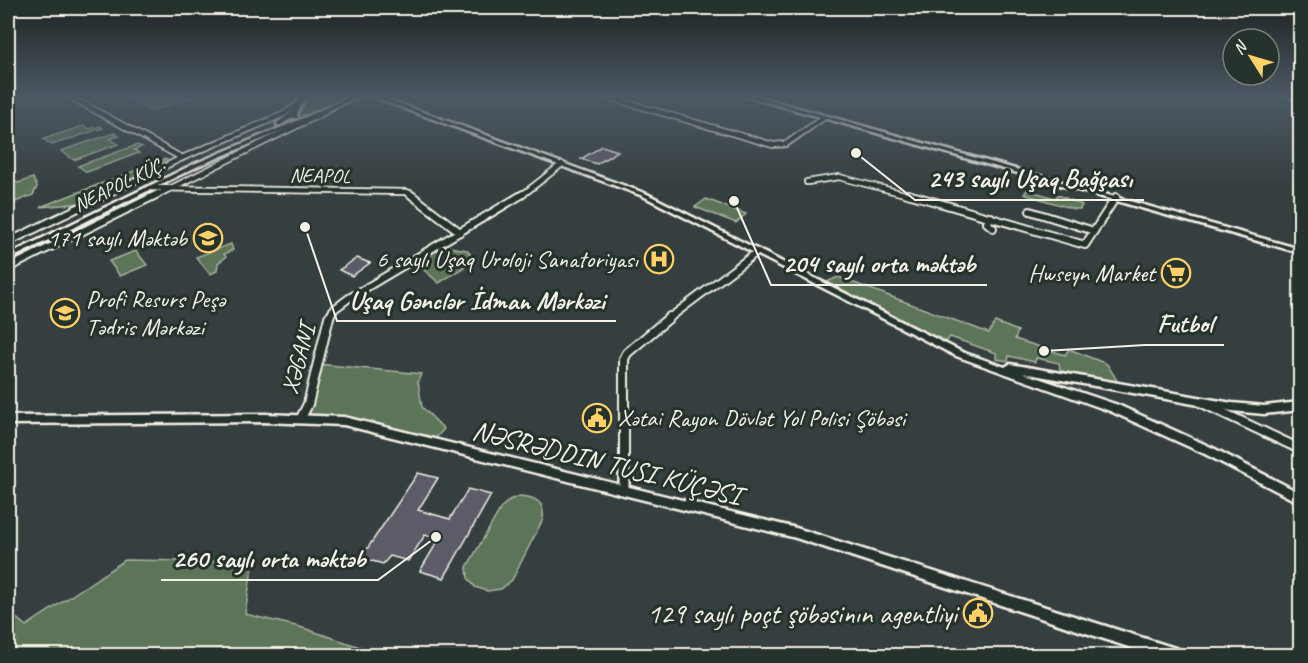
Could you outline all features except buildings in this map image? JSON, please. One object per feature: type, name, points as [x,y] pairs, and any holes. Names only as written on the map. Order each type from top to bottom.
[{"type":"main road","name":"NEAPOL KÜÇ.","points":[[8,252],[191,162],[272,127]]},
{"type":"main road","name":"NEAPOL KÜÇ.","points":[[8,258],[241,144],[285,127]]},
{"type":"main road","points":[[459,127],[652,198],[960,354],[1072,392],[1209,451],[1300,498]]},
{"type":"main road","points":[[859,127],[1226,228],[1300,246]]},
{"type":"main road","points":[[867,127],[1300,251]]},
{"type":"main road","points":[[988,364],[1264,410],[1300,406]]},
{"type":"main road","points":[[1072,392],[1077,383],[1091,380]]},
{"type":"main road","name":"NƏSRƏDDIN TUSI KÜÇƏSI","points":[[8,420],[301,418],[329,419],[359,424],[795,533],[1178,656]]},
{"type":"street","points":[[125,127],[182,158]]},
{"type":"street","points":[[8,242],[182,158],[254,127]]},
{"type":"street","name":"NEAPOL","points":[[8,268],[167,188],[296,127]]},
{"type":"street","points":[[711,127],[773,145],[788,143],[810,127]]},
{"type":"street","points":[[460,232],[520,196],[562,164]]},
{"type":"street","points":[[807,182],[839,177],[905,192],[943,206],[1085,245],[1115,198]]},
{"type":"street","points":[[905,192],[907,184]]},
{"type":"street","name":"NEAPOL","points":[[149,188],[407,192],[460,232]]},
{"type":"street","points":[[130,197],[141,201]]},
{"type":"street","points":[[80,207],[89,212]]},
{"type":"street","points":[[1030,212],[1094,231]]},
{"type":"street","points":[[991,218],[987,223],[993,228]]},
{"type":"street","name":"XƏGANI","points":[[301,418],[308,404],[333,310],[349,297],[460,232]]},
{"type":"street","points":[[624,490],[624,359],[627,353],[682,307],[758,252]]},
{"type":"street","points":[[1200,401],[1300,449]]},
{"type":"green space","points":[[80,127],[103,128],[52,145],[43,139]]},
{"type":"green space","points":[[114,133],[119,136],[110,139],[118,144],[74,160],[61,151]]},
{"type":"green space","points":[[137,145],[142,147],[134,150],[139,153],[87,172],[78,166]]},
{"type":"green space","points":[[165,159],[167,160],[161,162],[164,164],[83,203],[40,207]]},
{"type":"green space","points":[[33,178],[37,187],[33,195],[8,205],[8,183],[15,181],[18,183]]},
{"type":"green space","points":[[1027,190],[1055,198],[1058,195],[1082,205],[1080,209],[1074,209],[1024,194]]},
{"type":"green space","points":[[706,199],[746,214],[736,223],[695,207]]},
{"type":"green space","points":[[231,244],[233,250],[224,254],[226,257],[218,263],[217,271],[210,274],[196,257]]},
{"type":"green space","points":[[442,246],[467,250],[475,260],[439,283],[415,262]]},
{"type":"green space","points":[[136,251],[147,265],[120,276],[109,261]]},
{"type":"green space","points":[[838,277],[989,333],[995,322],[1018,331],[1015,339],[1065,355],[1069,349],[1107,364],[1118,382],[1060,371],[1059,363],[1036,358],[1035,362],[1009,356],[1008,361],[996,359],[996,353],[950,337],[946,342],[827,282]]},
{"type":"green space","points":[[318,364],[421,374],[418,381],[422,407],[444,429],[431,443],[388,432],[301,418]]},
{"type":"green space","points":[[520,496],[535,499],[541,505],[543,519],[512,580],[501,589],[487,591],[475,587],[468,578],[467,567],[501,508],[509,500]]},
{"type":"green space","points":[[125,560],[253,562],[245,614],[300,627],[369,650],[394,655],[8,655],[8,611],[26,626]]},
{"type":"place","name":"243 saylı Uşaq Bağçası","points":[[856,153]]},
{"type":"place","name":"204 saylı orta məktəb","points":[[734,201]]},
{"type":"place","name":"Uşaq Gənclər İdman Mərkəzi","points":[[305,227]]},
{"type":"place","name":"171 saylı Məktəb","points":[[208,238]]},
{"type":"place","name":"6 saylı Uşaq Uroloji Sanatoriyası","points":[[659,259]]},
{"type":"place","name":"Hwseyn Market","points":[[1176,273]]},
{"type":"place","name":"Profi Resurs Peşə Tədris Mərkəzi","points":[[65,313]]},
{"type":"place","name":"Futbol","points":[[1044,351]]},
{"type":"place","name":"Xətai Rayon Dövlət Yol Polisi Şöbəsi","points":[[597,418]]},
{"type":"place","name":"260 saylı orta məktəb","points":[[436,537]]},
{"type":"place","name":"129 saylı poçt şöbəsinın agentliyi","points":[[978,613]]}]
